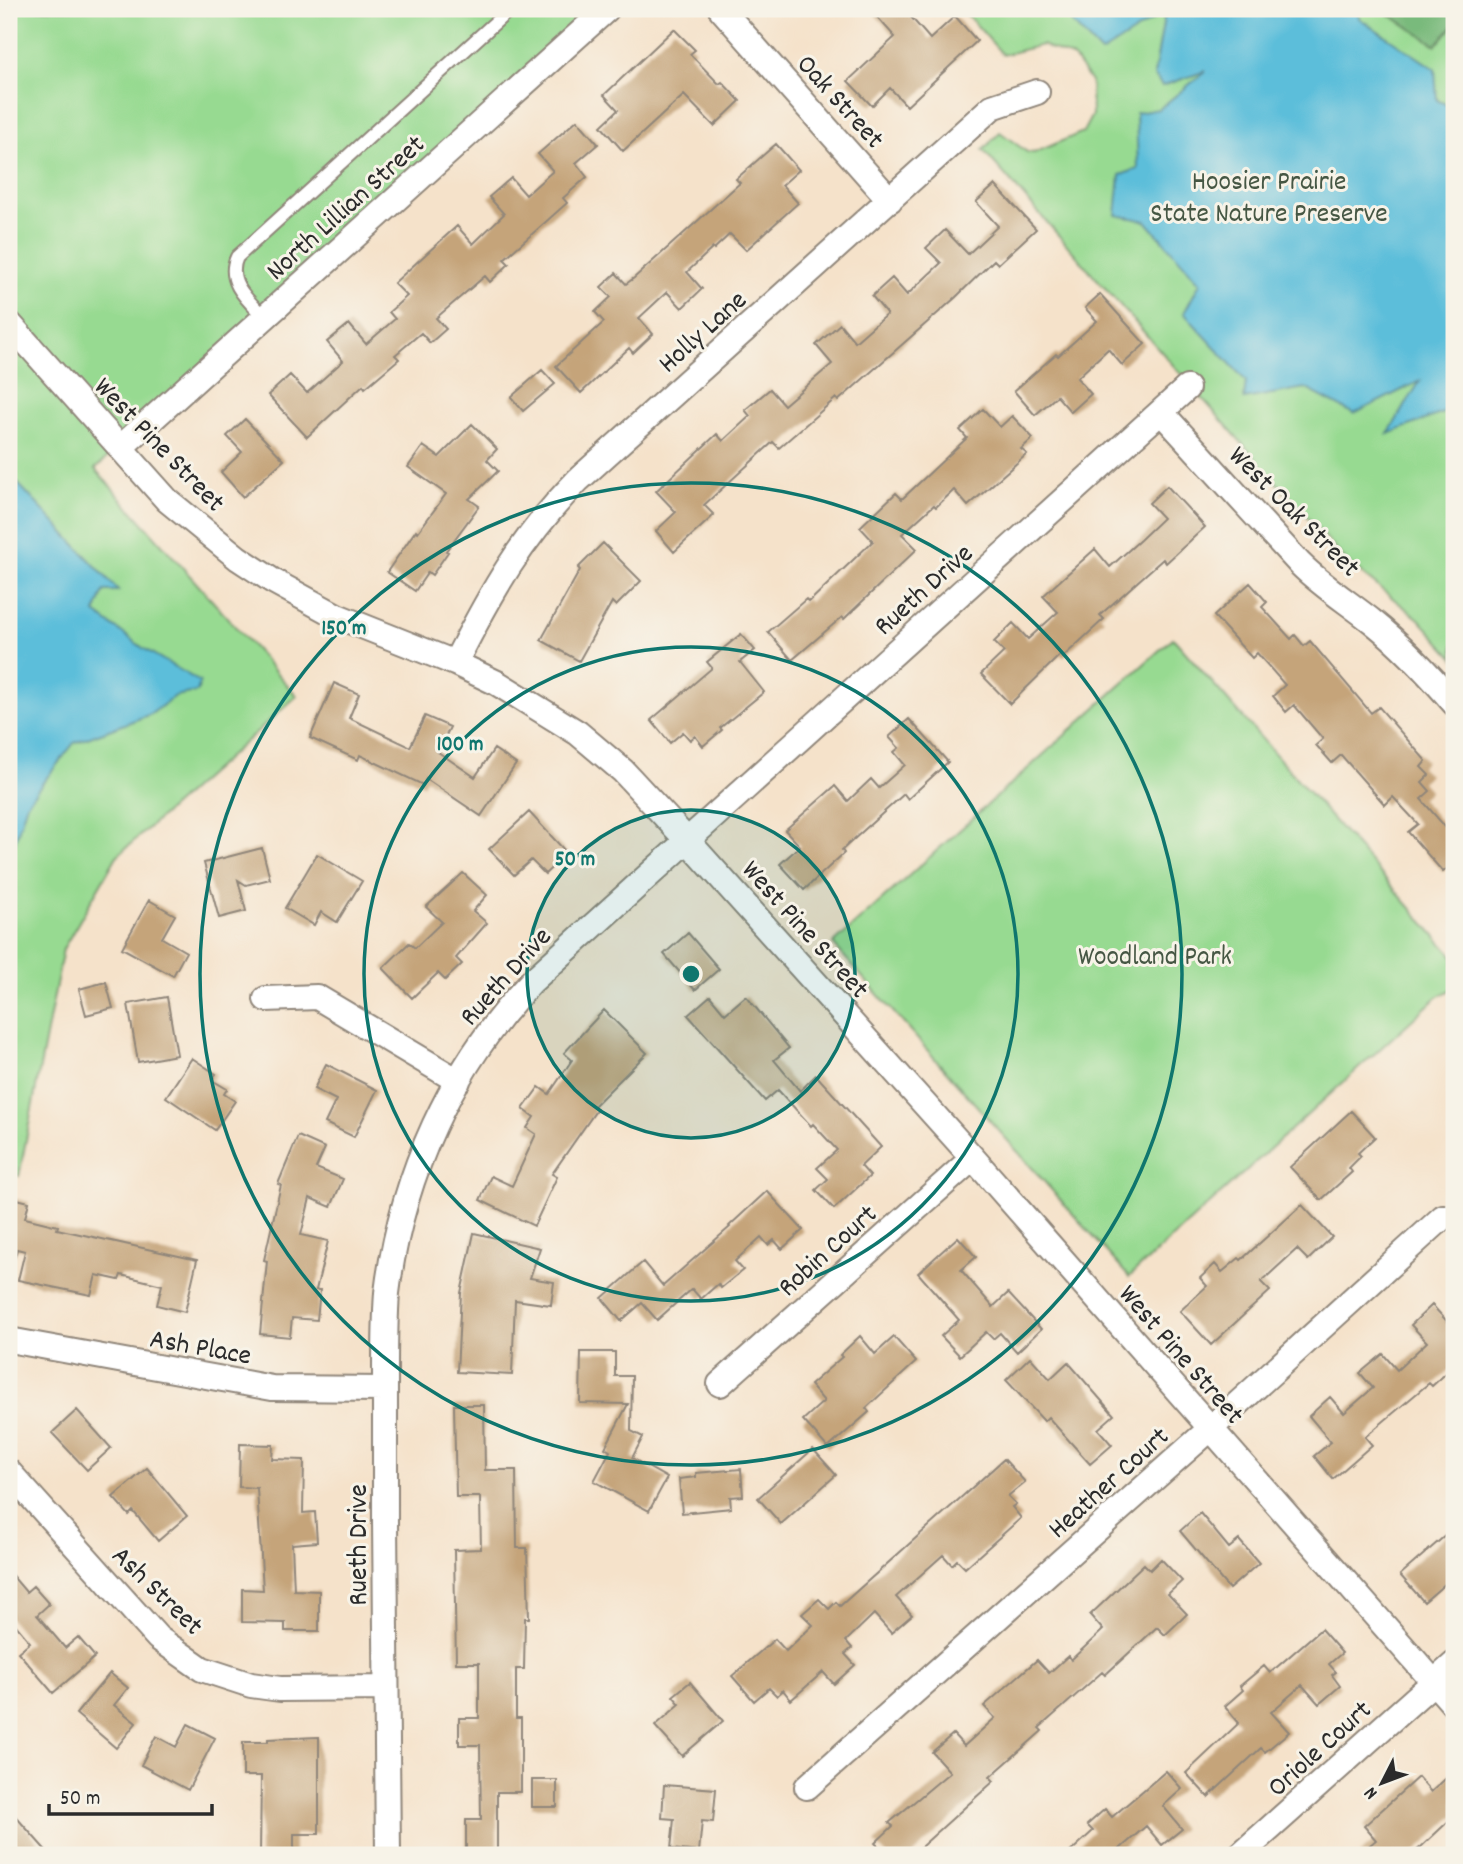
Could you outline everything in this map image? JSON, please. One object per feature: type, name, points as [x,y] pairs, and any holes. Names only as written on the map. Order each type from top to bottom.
[{"type":"street","name":"North Lillian Street","points":[[120,448],[607,9]]},
{"type":"street","name":"Oak Street","points":[[721,9],[890,200]]},
{"type":"street","name":"Holly Lane","points":[[456,663],[499,580],[527,538],[556,502],[992,107],[1037,92]]},
{"type":"street","name":"West Pine Street","points":[[9,323],[120,448],[187,518],[238,558],[273,581],[347,620],[456,663],[516,694],[578,733],[623,771],[973,1158],[1454,1705]]},
{"type":"street","name":"Rueth Drive","points":[[388,1855],[385,1389],[387,1295],[401,1219],[415,1170],[458,1081],[481,1043],[516,997],[1187,388]]},
{"type":"street","name":"West Oak Street","points":[[1161,412],[1306,570],[1406,651],[1454,703]]},
{"type":"street","points":[[266,999],[317,997],[458,1081]]},
{"type":"street","name":"Robin Court","points":[[720,1384],[973,1158]]},
{"type":"street","name":"Heather Court","points":[[807,1787],[1210,1429],[1443,1217]]},
{"type":"street","name":"Ash Place","points":[[9,1340],[272,1388],[385,1389]]},
{"type":"street","name":"Ash Street","points":[[9,1472],[149,1629],[179,1654],[202,1668],[251,1685],[280,1689],[386,1688]]},
{"type":"street","name":"Oriole Court","points":[[1240,1855],[1454,1664]]},
{"type":"lane","points":[[265,318],[234,280],[233,268],[237,257],[510,9]]},
{"type":"green space","points":[[9,9],[575,9],[589,25],[95,469],[297,696],[117,856],[63,949],[19,1176],[9,1174]]},
{"type":"green space","name":"Hoosier Prairie State Nature Preserve","points":[[962,9],[1454,9],[1454,658],[1419,619],[1347,562],[983,150],[1000,132],[1027,152],[1034,153],[1083,132],[1092,115],[1091,82],[1074,58],[1042,45],[1003,55]]},
{"type":"green space","points":[[1381,9],[1454,9],[1454,25],[1436,45]]},
{"type":"green space","name":"Woodland Park","points":[[1173,638],[1454,957],[1454,988],[1436,998],[1129,1277],[833,944]]},
{"type":"water","name":"Hoosier Prairie State Nature Preserve","points":[[1059,9],[1358,9],[1359,18],[1435,69],[1437,100],[1454,108],[1454,420],[1448,411],[1388,434],[1420,381],[1354,414],[1305,388],[1244,399],[1246,381],[1184,313],[1200,283],[1146,221],[1116,215],[1120,175],[1138,169],[1136,113],[1159,109],[1206,71],[1162,86],[1154,75],[1165,12],[1101,53]]},
{"type":"water","points":[[9,474],[119,591],[104,591],[95,613],[143,648],[200,682],[197,692],[175,696],[151,714],[74,743],[27,803],[9,861]]},
{"type":"building","points":[[870,9],[904,9],[930,39],[955,16],[977,41],[907,106],[890,88],[872,106],[848,81],[895,37]]},
{"type":"building","points":[[674,29],[695,50],[690,54],[740,101],[714,126],[684,95],[623,151],[601,126],[618,110],[604,95]]},
{"type":"building","points":[[577,120],[598,144],[576,163],[587,177],[563,198],[567,203],[504,259],[509,264],[490,282],[485,276],[436,318],[446,329],[430,343],[421,333],[395,355],[399,359],[365,388],[363,385],[307,437],[268,395],[290,375],[307,393],[343,361],[327,342],[349,324],[366,344],[395,319],[389,312],[407,296],[394,283],[457,226],[473,244],[504,214],[489,197],[511,178],[526,195],[553,171],[538,154]]},
{"type":"building","points":[[776,144],[799,170],[782,185],[798,203],[746,250],[730,234],[713,248],[687,272],[702,289],[682,308],[667,292],[639,318],[653,334],[633,353],[629,348],[581,393],[556,366],[604,322],[595,312],[611,297],[601,287],[616,273],[626,284],[634,278],[740,183],[736,179]]},
{"type":"building","points":[[995,185],[1036,229],[998,264],[994,260],[838,401],[836,398],[779,448],[773,442],[704,505],[714,515],[674,552],[656,531],[676,512],[656,491],[717,434],[723,441],[750,416],[745,410],[770,389],[784,405],[832,364],[816,345],[840,324],[855,342],[887,314],[872,296],[892,278],[907,295],[941,263],[926,248],[945,230],[968,254],[998,226],[976,202]]},
{"type":"building","points":[[1100,294],[1145,344],[1122,365],[1108,349],[1077,378],[1091,394],[1071,412],[1057,396],[1035,415],[1014,391],[1097,321],[1085,308]]},
{"type":"building","points":[[542,370],[555,384],[523,411],[511,397]]},
{"type":"building","points":[[983,409],[1000,427],[1012,416],[1033,438],[1021,449],[1027,454],[968,506],[954,490],[936,507],[934,505],[902,534],[917,549],[844,619],[842,617],[792,660],[768,632],[806,599],[809,602],[873,541],[860,527],[896,493],[902,499],[967,438],[960,430]]},
{"type":"building","points":[[245,419],[284,460],[243,497],[221,472],[242,452],[227,436]]},
{"type":"building","points":[[472,424],[497,449],[487,460],[498,471],[469,499],[479,506],[432,575],[428,572],[415,591],[387,572],[416,530],[418,532],[446,494],[408,467],[423,446],[439,457]]},
{"type":"building","points":[[1167,486],[1205,527],[1166,563],[1163,559],[1100,615],[1104,619],[1063,657],[1061,654],[1010,704],[981,674],[1004,652],[994,642],[1013,623],[1028,639],[1058,612],[1043,596],[1095,549],[1110,567],[1140,540],[1163,518],[1149,503]]},
{"type":"building","points":[[603,543],[641,581],[616,606],[612,602],[579,661],[541,640],[580,570],[578,568]]},
{"type":"building","points":[[1250,583],[1267,602],[1262,607],[1291,639],[1295,635],[1304,646],[1310,641],[1371,713],[1379,707],[1426,761],[1421,767],[1429,775],[1422,782],[1430,791],[1421,799],[1454,837],[1454,863],[1443,872],[1408,832],[1418,824],[1393,797],[1385,805],[1341,755],[1332,763],[1316,745],[1323,739],[1294,705],[1286,712],[1273,696],[1285,685],[1257,653],[1252,658],[1214,616]]},
{"type":"building","points":[[741,634],[755,650],[740,662],[764,692],[720,728],[722,730],[703,746],[695,736],[690,740],[683,732],[670,743],[651,720],[712,668],[707,662]]},
{"type":"building","points":[[334,683],[359,694],[349,718],[410,747],[425,716],[450,727],[438,752],[475,777],[494,749],[516,764],[481,816],[426,779],[423,785],[360,755],[358,760],[310,738]]},
{"type":"building","points":[[909,719],[948,762],[908,799],[904,794],[842,850],[844,853],[804,890],[780,864],[800,846],[785,830],[835,786],[848,801],[871,779],[879,788],[905,765],[894,752],[899,748],[889,737]]},
{"type":"building","points":[[529,812],[567,853],[545,874],[531,860],[514,875],[489,849]]},
{"type":"building","points":[[262,848],[270,879],[246,885],[238,880],[246,911],[219,918],[204,863]]},
{"type":"building","points":[[317,854],[362,881],[337,922],[321,912],[314,925],[285,908]]},
{"type":"building","points":[[463,873],[487,895],[473,911],[487,923],[456,958],[462,964],[445,980],[438,973],[412,998],[383,968],[409,943],[415,948],[442,922],[426,907]]},
{"type":"building","points":[[149,900],[175,915],[162,938],[186,952],[173,976],[122,948]]},
{"type":"building","points":[[688,933],[719,969],[695,990],[664,954]]},
{"type":"building","points":[[106,982],[113,1008],[86,1015],[79,989]]},
{"type":"building","points":[[710,996],[725,1014],[746,996],[789,1048],[774,1060],[800,1091],[816,1075],[881,1147],[861,1166],[870,1176],[834,1209],[816,1190],[828,1179],[817,1168],[837,1150],[778,1090],[765,1101],[688,1015]]},
{"type":"building","points":[[167,997],[177,1055],[138,1062],[128,1004]]},
{"type":"building","points":[[604,1010],[647,1053],[594,1106],[597,1109],[552,1174],[557,1177],[534,1226],[480,1200],[491,1176],[512,1186],[536,1134],[527,1128],[534,1117],[523,1109],[539,1087],[549,1094],[572,1060],[564,1053]]},
{"type":"building","points":[[192,1058],[216,1074],[212,1080],[227,1089],[224,1094],[235,1101],[215,1130],[166,1097]]},
{"type":"building","points":[[326,1064],[377,1090],[354,1137],[325,1123],[336,1100],[314,1089]]},
{"type":"building","points":[[1351,1111],[1375,1137],[1358,1153],[1361,1156],[1349,1168],[1352,1172],[1321,1200],[1290,1167]]},
{"type":"building","points":[[298,1136],[325,1148],[316,1168],[343,1179],[331,1207],[310,1198],[301,1235],[328,1241],[316,1290],[320,1290],[317,1320],[292,1318],[290,1337],[260,1334],[267,1261],[264,1260],[281,1185],[278,1184]]},
{"type":"building","points":[[767,1191],[803,1230],[782,1249],[774,1240],[768,1245],[761,1237],[735,1261],[743,1270],[721,1288],[718,1284],[701,1299],[692,1289],[657,1320],[642,1303],[621,1321],[602,1298],[643,1262],[663,1286]]},
{"type":"building","points":[[9,1197],[29,1202],[25,1218],[58,1226],[57,1229],[197,1260],[185,1312],[157,1305],[162,1285],[121,1275],[119,1280],[96,1275],[91,1295],[18,1280],[25,1251],[17,1249],[15,1256],[9,1255]]},
{"type":"building","points":[[1302,1205],[1332,1237],[1308,1260],[1297,1249],[1261,1282],[1270,1291],[1211,1345],[1180,1311],[1207,1286],[1200,1278],[1215,1264],[1222,1272],[1239,1258],[1241,1260]]},
{"type":"building","points":[[474,1233],[540,1248],[530,1278],[554,1282],[551,1305],[515,1300],[512,1375],[457,1372],[461,1293]]},
{"type":"building","points":[[958,1237],[976,1257],[961,1270],[993,1307],[1008,1293],[1041,1329],[1017,1352],[1000,1333],[993,1339],[986,1332],[960,1356],[941,1336],[959,1320],[918,1273]]},
{"type":"building","points":[[1432,1305],[1454,1329],[1454,1366],[1432,1386],[1429,1383],[1365,1437],[1372,1445],[1333,1479],[1314,1456],[1331,1442],[1309,1416],[1330,1397],[1344,1413],[1373,1388],[1360,1373],[1383,1354],[1397,1370],[1427,1342],[1411,1325]]},
{"type":"building","points":[[860,1336],[875,1354],[894,1337],[916,1362],[866,1408],[869,1412],[828,1448],[803,1420],[824,1401],[810,1385],[842,1357],[840,1355]]},
{"type":"building","points":[[581,1352],[615,1352],[615,1376],[632,1376],[631,1431],[643,1437],[632,1458],[667,1478],[649,1511],[594,1481],[610,1451],[605,1448],[628,1404],[580,1403]]},
{"type":"building","points":[[1030,1357],[1050,1379],[1068,1362],[1114,1415],[1098,1429],[1112,1445],[1090,1464],[1048,1417],[1044,1421],[1006,1380]]},
{"type":"building","points":[[454,1405],[484,1405],[485,1470],[516,1470],[517,1548],[527,1548],[529,1618],[525,1618],[524,1669],[516,1669],[516,1718],[521,1718],[521,1792],[497,1792],[497,1855],[466,1855],[466,1820],[481,1820],[480,1745],[459,1745],[459,1718],[479,1718],[479,1663],[456,1663],[454,1550],[481,1549],[480,1497],[456,1497]]},
{"type":"building","points":[[77,1410],[111,1448],[87,1470],[52,1433]]},
{"type":"building","points":[[240,1444],[273,1445],[272,1459],[304,1460],[303,1513],[315,1512],[317,1542],[292,1544],[294,1590],[319,1591],[319,1631],[285,1631],[285,1623],[242,1622],[242,1589],[263,1590],[257,1488],[239,1487]]},
{"type":"building","points":[[813,1449],[836,1475],[781,1524],[758,1498]]},
{"type":"building","points":[[1004,1459],[1025,1482],[1008,1496],[1016,1504],[1012,1507],[1021,1518],[965,1568],[957,1560],[952,1565],[943,1555],[896,1597],[912,1615],[891,1633],[874,1614],[846,1641],[852,1648],[845,1654],[855,1665],[834,1684],[823,1672],[791,1700],[783,1690],[777,1696],[769,1688],[754,1701],[732,1676],[775,1639],[786,1651],[813,1625],[802,1614],[819,1599],[829,1609],[836,1602],[840,1606]]},
{"type":"building","points":[[147,1468],[187,1516],[158,1541],[133,1511],[129,1515],[113,1497]]},
{"type":"building","points":[[741,1469],[743,1496],[730,1497],[731,1508],[682,1513],[679,1479],[696,1477],[696,1473]]},
{"type":"building","points":[[1200,1513],[1229,1548],[1239,1540],[1259,1563],[1229,1589],[1180,1531]]},
{"type":"building","points":[[1454,1528],[1454,1576],[1424,1602],[1400,1575]]},
{"type":"building","points":[[1161,1559],[1182,1581],[1168,1594],[1187,1614],[1165,1635],[1157,1627],[1105,1675],[1102,1672],[1039,1728],[1042,1731],[990,1777],[994,1781],[912,1855],[887,1855],[875,1843],[893,1826],[889,1823],[950,1772],[932,1752],[953,1734],[964,1746],[995,1718],[984,1706],[1037,1660],[1049,1673],[1068,1656],[1071,1660],[1103,1630],[1090,1615],[1144,1564],[1150,1570]]},
{"type":"building","points":[[9,1572],[26,1592],[33,1586],[49,1604],[37,1615],[65,1648],[78,1637],[95,1657],[53,1693],[18,1652],[30,1642],[9,1617]]},
{"type":"building","points":[[1321,1629],[1342,1653],[1329,1664],[1336,1672],[1332,1675],[1340,1686],[1319,1704],[1302,1685],[1271,1712],[1289,1732],[1265,1752],[1261,1748],[1208,1797],[1186,1773],[1239,1723],[1225,1706],[1243,1690],[1240,1686],[1264,1666],[1270,1673]]},
{"type":"building","points":[[110,1673],[128,1688],[114,1705],[136,1723],[116,1748],[76,1714]]},
{"type":"building","points":[[690,1682],[723,1721],[682,1756],[655,1726],[680,1704],[673,1696]]},
{"type":"building","points":[[188,1724],[215,1738],[188,1790],[141,1765],[156,1736],[176,1747]]},
{"type":"building","points":[[319,1737],[319,1834],[294,1834],[294,1855],[260,1855],[261,1776],[243,1776],[243,1742]]},
{"type":"building","points":[[1166,1771],[1182,1789],[1163,1806],[1182,1829],[1162,1845],[1146,1826],[1113,1855],[1067,1855],[1093,1831],[1087,1825],[1105,1809],[1112,1817]]},
{"type":"building","points":[[1454,1771],[1454,1816],[1421,1847],[1411,1855],[1358,1855],[1376,1840],[1364,1826],[1418,1777],[1431,1792]]},
{"type":"building","points":[[532,1780],[557,1780],[557,1807],[532,1807]]},
{"type":"building","points":[[664,1785],[716,1789],[713,1822],[702,1821],[699,1852],[671,1849],[674,1819],[662,1818]]},
{"type":"building","points":[[9,1809],[50,1855],[9,1855]]}]
